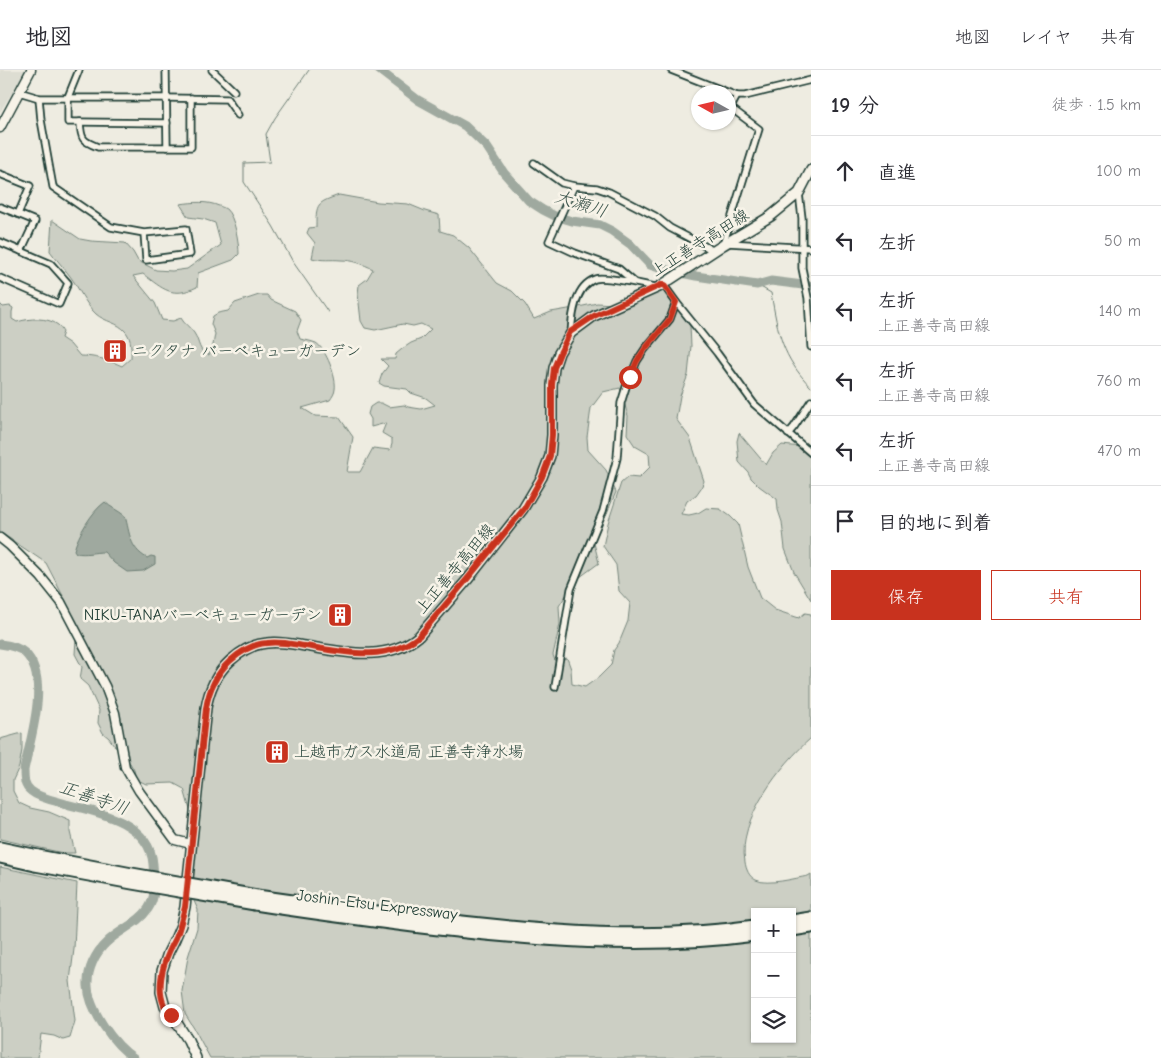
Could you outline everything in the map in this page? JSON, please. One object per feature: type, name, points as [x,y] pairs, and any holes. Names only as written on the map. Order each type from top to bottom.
[{"type":"highway","name":"Joshin-Etsu Expressway","points":[[0,848],[36,860],[142,885],[256,900],[473,924],[550,931],[656,934],[751,926]]},
{"type":"highway","name":"Joshin-Etsu Expressway","points":[[0,857],[36,860]]},
{"type":"highway","name":"Joshin-Etsu Expressway","points":[[256,900],[309,913],[473,933],[550,940],[620,943],[716,940],[751,936]]},
{"type":"highway","points":[[796,920],[811,918]]},
{"type":"highway","points":[[796,929],[811,927]]},
{"type":"main road","name":"上正善寺高田線","points":[[196,1058],[188,1040],[164,1007],[161,982],[162,971],[181,925],[185,907],[206,708],[208,694],[218,674],[240,652],[266,643],[289,643],[365,654],[387,652],[399,648],[419,636],[524,509],[542,477],[550,456],[554,368],[570,332],[594,316],[664,284],[694,263],[771,216],[799,193],[811,170]]},
{"type":"street","points":[[0,128],[31,70]]},
{"type":"street","points":[[80,70],[68,98],[68,122],[167,123]]},
{"type":"street","points":[[166,70],[167,147]]},
{"type":"street","points":[[212,70],[234,91]]},
{"type":"street","points":[[670,70],[737,96],[745,96],[811,80]]},
{"type":"street","points":[[19,92],[39,98],[227,99],[238,115]]},
{"type":"street","points":[[737,96],[730,109],[759,129],[725,244],[811,248]]},
{"type":"street","points":[[39,98],[53,187],[111,227],[144,233],[186,229],[190,254],[146,260],[144,233]]},
{"type":"street","points":[[80,122],[82,138],[85,142],[98,147],[191,148],[191,98]]},
{"type":"street","points":[[534,163],[562,183],[597,188],[609,192],[655,216],[670,228],[714,251]]},
{"type":"street","points":[[0,174],[30,186],[18,214]]},
{"type":"street","points":[[574,186],[549,241],[619,269],[634,282]]},
{"type":"street","points":[[799,193],[802,218],[802,268],[808,298],[811,347]]},
{"type":"street","points":[[0,207],[34,221],[21,251]]},
{"type":"street","points":[[0,242],[51,264],[68,283],[59,304],[0,278]]},
{"type":"street","points":[[570,332],[577,298],[583,288],[597,278],[664,284],[754,404],[811,453]]},
{"type":"street","points":[[555,687],[571,590],[603,511],[617,458],[621,403],[626,387],[637,361],[670,319],[676,302]]},
{"type":"street","points":[[788,434],[811,401]]},
{"type":"street","points":[[0,538],[41,577],[60,602],[105,686],[115,713],[125,767],[175,840],[191,844]]},
{"type":"shaded area","points":[[0,70],[26,70],[0,112]]},
{"type":"shaded area","points":[[339,195],[378,202],[408,204],[439,215],[440,231],[453,235],[469,248],[497,283],[512,291],[525,304],[534,319],[551,312],[597,303],[613,304],[664,290],[690,326],[691,346],[688,375],[680,396],[676,419],[690,438],[704,481],[696,495],[687,501],[681,514],[698,513],[706,508],[720,509],[730,516],[738,524],[748,567],[760,598],[775,610],[799,618],[805,613],[811,614],[811,738],[787,763],[764,794],[754,811],[744,845],[746,867],[750,875],[756,880],[774,882],[811,874],[811,1058],[210,1058],[185,1014],[182,991],[188,957],[197,928],[198,910],[190,892],[192,817],[184,789],[173,783],[146,784],[136,779],[130,763],[103,733],[98,723],[99,710],[88,686],[80,679],[82,667],[75,654],[77,623],[46,563],[0,532],[0,304],[3,307],[10,306],[13,308],[12,319],[17,322],[38,319],[54,322],[63,332],[61,338],[70,344],[80,356],[102,359],[122,366],[131,358],[131,345],[128,335],[119,326],[100,317],[92,310],[70,276],[50,251],[52,220],[80,239],[125,243],[138,261],[156,270],[172,271],[187,269],[221,245],[215,223],[188,217],[180,204],[205,203],[214,204],[226,209],[234,224],[239,254],[233,260],[198,273],[197,287],[181,292],[168,291],[143,274],[133,276],[155,303],[162,320],[173,321],[181,318],[196,336],[203,352],[209,355],[215,334],[211,324],[213,316],[228,311],[235,303],[259,295],[267,295],[271,300],[295,311],[301,320],[297,331],[300,339],[314,342],[320,346],[330,364],[335,384],[330,400],[302,408],[315,416],[339,417],[353,437],[347,472],[360,472],[373,448],[390,450],[392,444],[392,439],[382,433],[386,423],[371,427],[371,419],[368,414],[370,407],[376,403],[389,407],[404,405],[421,409],[435,405],[426,398],[411,393],[407,389],[384,386],[379,383],[382,374],[388,366],[381,359],[395,359],[396,354],[402,349],[421,339],[431,329],[421,324],[413,326],[403,324],[375,330],[365,328],[361,321],[359,285],[367,279],[373,269],[350,261],[312,258],[315,243],[307,233],[309,228],[316,227],[317,208],[322,202]],"holes":[[[620,388],[628,416],[627,434],[635,446],[649,454],[650,467],[639,478],[628,477],[621,483],[608,523],[603,546],[616,565],[619,591],[630,603],[628,621],[614,650],[611,665],[585,687],[572,684],[571,669],[567,658],[555,661],[553,655],[560,624],[559,606],[576,580],[599,563],[593,539],[616,492],[606,470],[588,450],[587,437],[591,408],[603,392]]]},
{"type":"shaded area","points":[[739,433],[766,465],[773,453],[782,445],[801,447],[811,456],[811,600],[794,572],[785,549],[777,499],[759,486],[739,462],[737,441]]},
{"type":"shaded area","points":[[105,502],[125,516],[133,545],[147,558],[155,557],[155,564],[143,571],[127,572],[114,563],[104,552],[76,553],[74,550],[82,531],[95,511]]},
{"type":"shaded area","points":[[22,733],[22,750],[19,767],[13,780],[13,791],[19,803],[70,821],[70,832],[75,853],[63,853],[0,839],[0,739]]},
{"type":"shaded area","points":[[0,867],[77,883],[74,949],[70,981],[75,1021],[70,1038],[63,1040],[41,1034],[38,1058],[0,1058]]},
{"type":"waterway","points":[[309,70],[266,134],[270,162],[244,163],[244,182],[273,226],[293,262],[328,312]]},
{"type":"waterway","name":"大瀬川","points":[[379,70],[418,100],[465,126],[487,147],[504,173],[529,201],[555,216],[572,221],[600,225],[612,231],[630,244],[650,265],[696,276],[757,285],[771,281],[811,286]]},
{"type":"waterway","points":[[757,285],[771,293],[779,332],[787,355],[811,387]]},
{"type":"waterway","name":"正善寺川","points":[[0,644],[23,651],[33,664],[37,677],[38,693],[34,726],[24,770],[24,779],[27,787],[43,797],[93,811],[121,822],[143,838],[150,850],[154,881],[154,893],[151,904],[139,919],[103,946],[95,957],[88,980],[89,995],[98,1016],[111,1036],[134,1058]]},
{"type":"place","name":"ニクタナ バーベキューガーデン","points":[[115,351]]},
{"type":"place","name":"NIKU-TANAバーベキューガーデン","points":[[340,615]]},
{"type":"place","name":"上越市ガス水道局 正善寺浄水場","points":[[277,752]]},
{"type":"route","points":[[171,1015],[164,1007],[162,1001],[162,971],[168,952],[181,925],[185,907],[206,708],[208,694],[218,674],[240,652],[266,643],[289,643],[365,654],[387,652],[399,648],[419,636],[524,509],[542,477],[550,456],[554,368],[570,332],[594,316],[663,284],[676,302],[670,319],[645,349],[630,377]]}]
